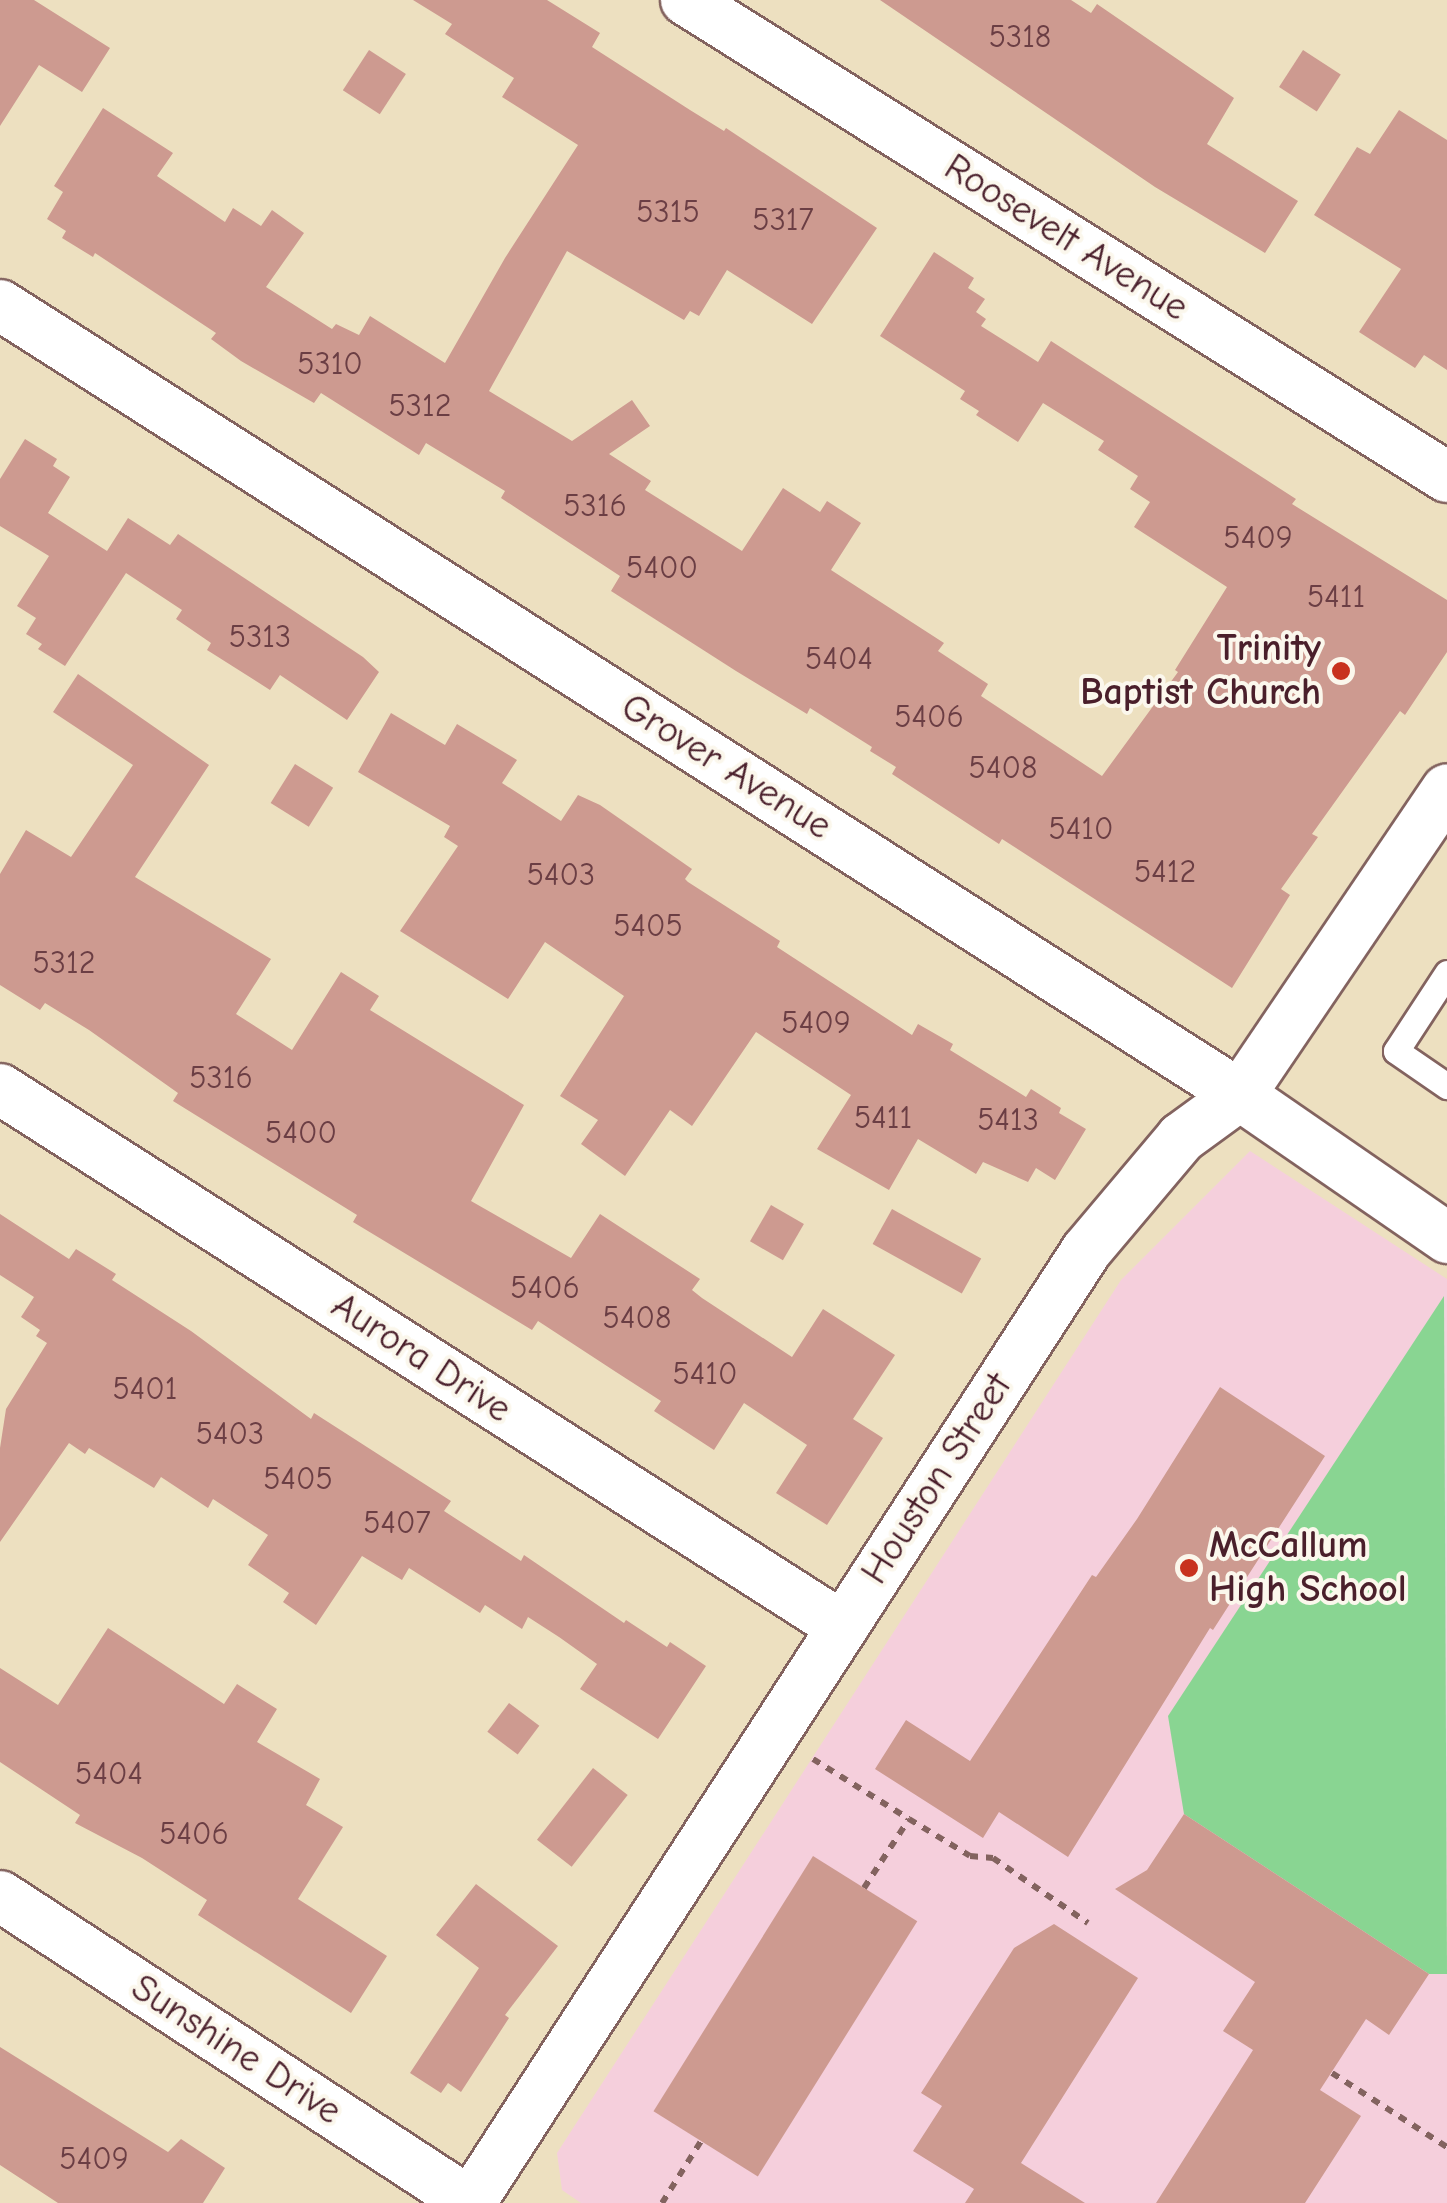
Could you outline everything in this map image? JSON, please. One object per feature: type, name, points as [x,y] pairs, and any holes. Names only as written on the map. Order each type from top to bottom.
[{"type":"street","name":"Roosevelt Avenue","points":[[686,0],[1447,477]]},
{"type":"street","name":"Grover Avenue","points":[[0,304],[1240,1095],[1447,1238]]},
{"type":"street","name":"Houston Street","points":[[470,2203],[1086,1251],[1181,1138],[1240,1095],[1447,789]]},
{"type":"street","name":"Aurora Drive","points":[[0,1089],[843,1626]]},
{"type":"street","name":"Sunshine Drive","points":[[0,1896],[470,2203]]},
{"type":"lane","points":[[1447,974],[1396,1051],[1447,1086]]},
{"type":"path","points":[[804,1754],[970,1856],[992,1858],[1088,1923]]},
{"type":"path","points":[[864,1888],[909,1820]]},
{"type":"path","points":[[1332,2073],[1447,2148]]},
{"type":"path","points":[[662,2203],[701,2142]]},
{"type":"shaded area","name":"McCallum High School","points":[[1250,1151],[1447,1279],[1447,2203],[581,2203],[562,2190],[557,2153],[1121,1280]]},
{"type":"green space","points":[[1444,1296],[1447,1974],[1429,1974],[1184,1814],[1168,1716]]},
{"type":"building","points":[[0,0],[34,0],[110,48],[82,92],[39,65],[0,126]]},
{"type":"building","points":[[413,0],[547,0],[600,33],[592,47],[724,131],[726,128],[877,228],[812,324],[727,270],[699,316],[690,311],[684,320],[567,251],[489,391],[572,441],[632,400],[650,426],[609,454],[651,481],[645,490],[742,551],[783,488],[820,512],[827,501],[861,523],[831,570],[944,643],[938,651],[988,684],[981,696],[1102,776],[1178,672],[1175,670],[1227,587],[1134,527],[1150,502],[1130,489],[1138,476],[1098,450],[1104,441],[1043,403],[1018,442],[976,415],[979,411],[960,399],[965,391],[880,336],[934,252],[974,278],[968,288],[985,299],[976,312],[986,319],[981,326],[1038,362],[1051,341],[1296,499],[1292,504],[1447,600],[1447,652],[1405,715],[1400,711],[1312,834],[1318,837],[1281,889],[1290,895],[1232,988],[1002,839],[999,844],[892,774],[896,767],[870,751],[872,747],[810,708],[807,714],[611,591],[620,576],[501,498],[505,491],[426,443],[419,455],[321,393],[314,403],[241,361],[211,339],[216,333],[95,253],[93,257],[62,238],[66,231],[47,219],[63,192],[54,186],[103,108],[173,153],[157,176],[225,222],[233,208],[261,226],[272,210],[304,233],[266,287],[332,329],[336,324],[359,335],[370,316],[445,363],[505,258],[578,145],[502,97],[514,78],[445,34],[452,24]]},
{"type":"building","points":[[880,0],[1071,0],[1091,13],[1097,4],[1234,98],[1207,144],[1298,201],[1265,253],[1155,187]]},
{"type":"building","points":[[369,50],[406,74],[380,114],[343,90]]},
{"type":"building","points":[[1303,50],[1341,75],[1317,111],[1279,87]]},
{"type":"building","points":[[1399,110],[1447,140],[1447,370],[1424,355],[1415,368],[1359,332],[1401,269],[1314,215],[1357,147],[1370,154]]},
{"type":"building","points":[[25,439],[57,459],[53,466],[70,477],[48,513],[107,551],[128,518],[170,545],[178,534],[363,657],[379,672],[347,720],[280,675],[270,690],[207,650],[211,643],[176,619],[182,610],[126,573],[65,666],[38,649],[42,644],[26,634],[36,618],[17,606],[49,556],[0,526],[0,479]]},
{"type":"building","points":[[78,674],[209,765],[135,877],[271,959],[236,1014],[292,1050],[341,972],[379,996],[370,1010],[524,1105],[471,1201],[571,1258],[600,1214],[700,1279],[692,1290],[792,1357],[823,1309],[895,1355],[853,1419],[883,1438],[827,1525],[776,1493],[807,1445],[744,1403],[714,1450],[654,1411],[661,1401],[538,1321],[532,1330],[353,1222],[357,1215],[173,1101],[178,1093],[89,1030],[45,1003],[40,1010],[0,985],[0,874],[26,830],[71,857],[133,765],[53,712]]},
{"type":"building","points":[[391,713],[445,745],[457,724],[517,760],[502,783],[561,821],[578,795],[600,805],[692,869],[685,879],[688,882],[780,941],[777,947],[912,1035],[918,1024],[953,1044],[950,1050],[1026,1097],[1031,1089],[1061,1108],[1059,1113],[1086,1129],[1055,1180],[1036,1168],[1028,1182],[983,1162],[976,1174],[918,1139],[889,1190],[817,1149],[851,1095],[756,1032],[692,1126],[670,1110],[625,1176],[581,1144],[598,1120],[560,1096],[624,996],[545,942],[508,999],[400,931],[458,846],[444,837],[450,826],[358,772]]},
{"type":"building","points":[[295,764],[333,788],[309,827],[271,803]]},
{"type":"building","points":[[771,1205],[804,1224],[783,1260],[750,1241]]},
{"type":"building","points":[[892,1209],[981,1258],[962,1293],[873,1244]]},
{"type":"building","points":[[0,1214],[69,1259],[76,1249],[116,1274],[112,1280],[191,1331],[311,1419],[314,1413],[451,1501],[444,1511],[521,1561],[524,1555],[624,1623],[626,1620],[667,1647],[670,1642],[706,1666],[658,1739],[580,1689],[597,1664],[559,1637],[528,1617],[522,1629],[485,1605],[480,1613],[409,1568],[402,1580],[362,1556],[316,1625],[283,1602],[289,1593],[248,1565],[268,1535],[213,1499],[208,1508],[161,1477],[154,1488],[89,1448],[85,1454],[69,1443],[0,1542],[0,1448],[6,1409],[47,1343],[36,1336],[40,1330],[21,1317],[34,1297],[0,1275]]},
{"type":"building","points":[[1220,1387],[1325,1456],[1213,1630],[1210,1628],[1068,1857],[999,1812],[983,1838],[875,1769],[906,1720],[970,1761],[1092,1575],[1096,1577],[1137,1519]]},
{"type":"building","points":[[108,1628],[224,1704],[237,1684],[277,1709],[257,1742],[320,1779],[306,1805],[343,1827],[298,1899],[387,1956],[351,2013],[198,1915],[207,1900],[142,1858],[75,1823],[80,1815],[0,1762],[0,1668],[58,1705]]},
{"type":"building","points":[[509,1703],[539,1726],[518,1755],[487,1732]]},
{"type":"building","points":[[593,1768],[628,1795],[572,1867],[537,1840]]},
{"type":"building","points":[[1184,1814],[1429,1974],[1389,2035],[1366,2019],[1320,2090],[1361,2116],[1305,2203],[1156,2203],[1253,2050],[1223,2031],[1255,1982],[1115,1889],[1147,1870]]},
{"type":"building","points":[[813,1856],[917,1921],[758,2176],[653,2111]]},
{"type":"building","points":[[476,1884],[558,1946],[505,2015],[509,2018],[461,2092],[448,2083],[441,2093],[410,2073],[479,1968],[436,1935]]},
{"type":"building","points":[[1054,1924],[1138,1978],[1021,2163],[1085,2203],[965,2203],[974,2189],[913,2151],[942,2106],[921,2093],[1014,1948]]},
{"type":"building","points":[[0,2047],[168,2152],[181,2139],[225,2168],[203,2203],[58,2203],[0,2165]]},
{"type":"place","name":"Trinity Baptist Church","points":[[1341,671]]},
{"type":"place","name":"McCallum High School","points":[[1189,1568]]}]
